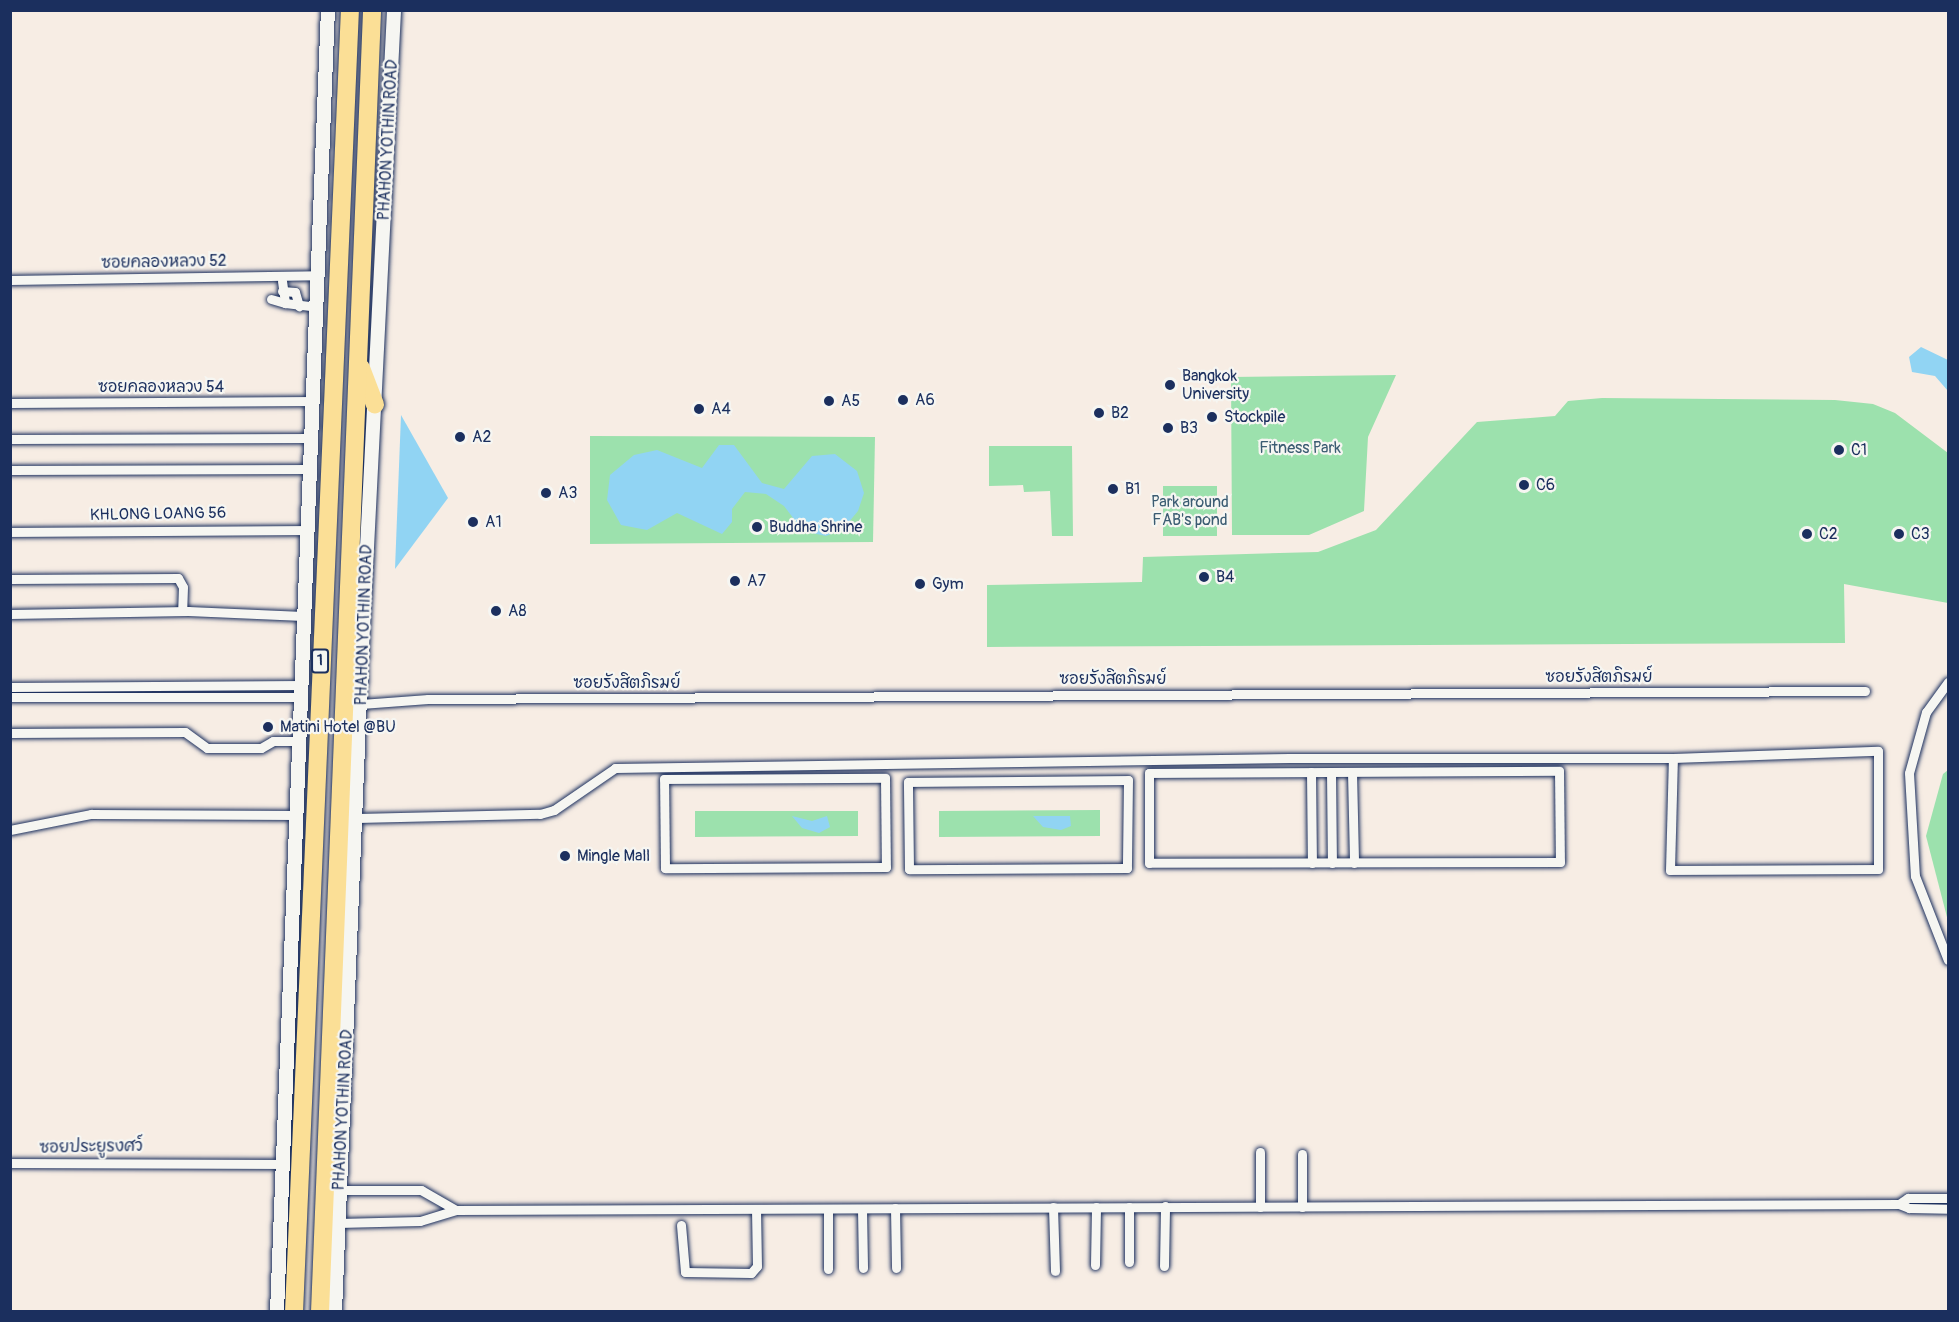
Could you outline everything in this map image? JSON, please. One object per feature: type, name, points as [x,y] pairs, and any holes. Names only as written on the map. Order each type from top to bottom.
[{"type":"highway","name":"1","points":[[294,1311],[350,10]]},
{"type":"highway","name":"PHAHON YOTHIN ROAD","points":[[320,1311],[372,10]]},
{"type":"highway","points":[[358,361],[375,404]]},
{"type":"main road","name":"1","points":[[277,1311],[328,10]]},
{"type":"main road","points":[[325,121],[329,108],[334,10]]},
{"type":"main road","points":[[388,10],[389,130]]},
{"type":"main road","name":"PHAHON YOTHIN ROAD","points":[[335,1311],[394,10]]},
{"type":"street","name":"ซอยคลองหลวง 52","points":[[10,279],[318,275]]},
{"type":"street","points":[[282,280],[285,303]]},
{"type":"street","points":[[282,291],[298,295],[299,306]]},
{"type":"street","points":[[271,299],[299,306],[317,307]]},
{"type":"street","name":"ซอยคลองหลวง 54","points":[[10,403],[313,401]]},
{"type":"street","points":[[10,439],[311,438]]},
{"type":"street","points":[[10,470],[310,469]]},
{"type":"street","name":"KHLONG LOANG 56","points":[[10,532],[307,530]]},
{"type":"street","points":[[10,579],[177,578],[183,587],[182,611]]},
{"type":"street","points":[[10,614],[182,611],[303,616]]},
{"type":"street","points":[[1948,682],[1926,712],[1909,773],[1914,876],[1948,960]]},
{"type":"street","points":[[10,687],[301,691]]},
{"type":"street","points":[[10,697],[301,691]]},
{"type":"street","name":"ซอยรังสิตภิรมย์","points":[[361,704],[437,699],[1865,691]]},
{"type":"street","points":[[10,734],[185,732],[207,748],[261,748],[273,741],[299,741]]},
{"type":"street","points":[[357,818],[540,814],[554,810],[615,768],[1285,758],[1673,758],[1878,751],[1878,869],[1670,870],[1673,758]]},
{"type":"street","points":[[1285,758],[1286,772]]},
{"type":"street","points":[[1016,762],[1016,780]]},
{"type":"street","points":[[774,764],[775,778]]},
{"type":"street","points":[[1559,771],[1560,862],[1149,864],[1149,773],[1286,772],[1559,771]]},
{"type":"street","points":[[1311,772],[1312,863]]},
{"type":"street","points":[[1331,772],[1332,863]]},
{"type":"street","points":[[1352,772],[1354,863]]},
{"type":"street","points":[[775,778],[885,778],[885,867],[665,868],[663,780],[775,778]]},
{"type":"street","points":[[1016,780],[1128,780],[1127,868],[909,869],[908,782],[1016,780]]},
{"type":"street","points":[[10,830],[91,814],[296,815]]},
{"type":"street","points":[[1260,1152],[1260,1207]]},
{"type":"street","points":[[1302,1154],[1302,1207]]},
{"type":"street","name":"ซอยประยูรงศว์","points":[[10,1163],[171,1161],[283,1164]]},
{"type":"street","points":[[339,1190],[421,1190],[456,1210]]},
{"type":"street","points":[[1899,1204],[1908,1198],[1948,1198]]},
{"type":"street","points":[[338,1223],[420,1221],[456,1210],[1899,1204],[1909,1208],[1948,1209]]},
{"type":"street","points":[[1164,1266],[1165,1206]]},
{"type":"street","points":[[1053,1207],[1055,1271]]},
{"type":"street","points":[[1095,1265],[1096,1207]]},
{"type":"street","points":[[1129,1207],[1129,1262]]},
{"type":"street","points":[[895,1208],[896,1268]]},
{"type":"street","points":[[681,1225],[685,1272],[751,1273],[757,1266],[756,1209]]},
{"type":"street","points":[[828,1209],[828,1269]]},
{"type":"street","points":[[862,1209],[863,1268]]},
{"type":"green space","name":"Fitness Park","points":[[1396,375],[1368,437],[1364,511],[1309,535],[1232,535],[1231,377]]},
{"type":"green space","points":[[1602,398],[1835,400],[1873,404],[1895,413],[1948,453],[1948,603],[1844,584],[1845,643],[987,647],[987,585],[1142,582],[1143,557],[1318,552],[1376,530],[1477,422],[1555,416],[1568,401]]},
{"type":"green space","points":[[590,436],[875,437],[873,542],[590,544]]},
{"type":"green space","points":[[989,446],[1072,446],[1073,536],[1052,536],[1050,491],[1024,492],[1023,485],[989,486]]},
{"type":"green space","name":"Park around FAB's pond","points":[[1163,486],[1217,486],[1217,536],[1163,536]]},
{"type":"green space","points":[[1948,770],[1948,921],[1926,836],[1943,774]]},
{"type":"green space","points":[[1100,810],[1100,836],[939,837],[939,811]]},
{"type":"green space","points":[[695,811],[858,811],[858,836],[695,837]]},
{"type":"water","points":[[1921,347],[1948,360],[1948,391],[1935,376],[1912,372],[1909,357]]},
{"type":"water","points":[[401,415],[448,498],[395,569]]},
{"type":"water","points":[[719,445],[734,445],[762,483],[784,489],[812,456],[835,454],[857,471],[864,493],[858,511],[843,529],[826,536],[803,531],[784,506],[766,494],[745,492],[732,509],[732,522],[722,534],[677,513],[647,530],[621,525],[607,500],[610,475],[634,455],[657,450],[702,468]]},
{"type":"water","points":[[792,816],[812,821],[827,816],[830,827],[819,833],[802,828]]},
{"type":"water","points":[[1033,816],[1070,816],[1071,826],[1061,830],[1043,827]]},
{"type":"place","name":"Bangkok University","points":[[1170,385]]},
{"type":"place","name":"A6","points":[[903,400]]},
{"type":"place","name":"A5","points":[[829,401]]},
{"type":"place","name":"A4","points":[[699,409]]},
{"type":"place","name":"B2","points":[[1099,413]]},
{"type":"place","name":"Stockpile","points":[[1212,417]]},
{"type":"place","name":"B3","points":[[1168,428]]},
{"type":"place","name":"A2","points":[[460,437]]},
{"type":"place","name":"C1","points":[[1839,450]]},
{"type":"place","name":"C6","points":[[1524,485]]},
{"type":"place","name":"B1","points":[[1113,489]]},
{"type":"place","name":"A3","points":[[546,493]]},
{"type":"place","name":"A1","points":[[473,522]]},
{"type":"place","name":"Buddha Shrine","points":[[757,527]]},
{"type":"place","name":"C2","points":[[1807,534]]},
{"type":"place","name":"C3","points":[[1899,534]]},
{"type":"place","name":"B4","points":[[1204,577]]},
{"type":"place","name":"A7","points":[[735,581]]},
{"type":"place","name":"Gym","points":[[920,584]]},
{"type":"place","name":"A8","points":[[496,611]]},
{"type":"place","name":"Matini Hotel @BU","points":[[268,727]]},
{"type":"place","name":"Mingle Mall","points":[[565,856]]}]
